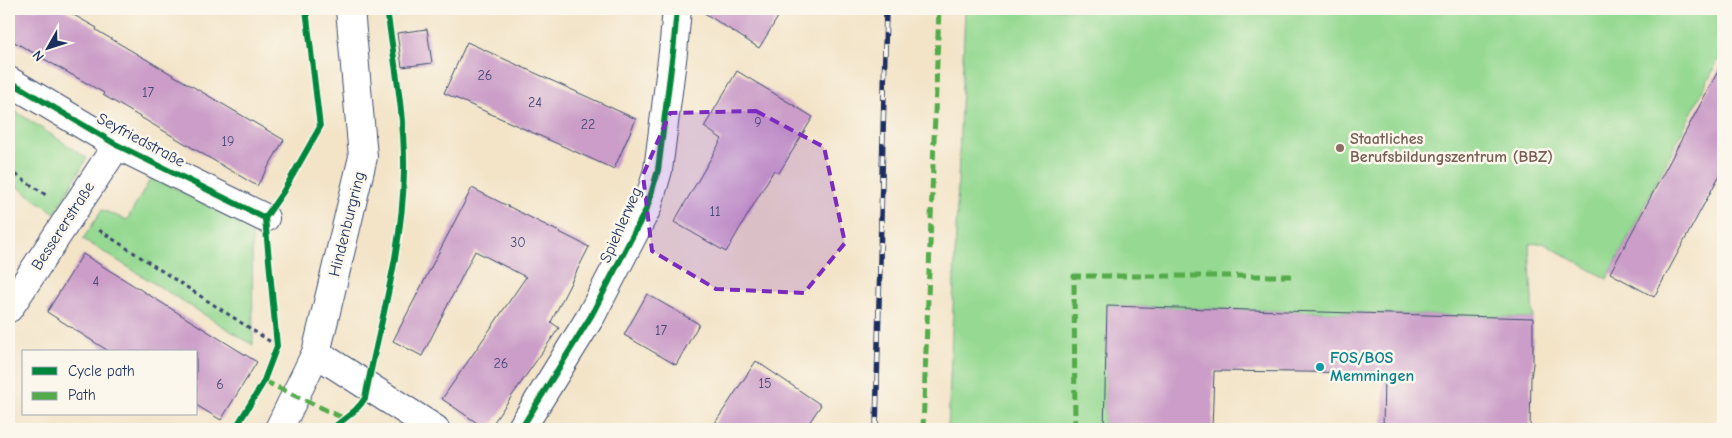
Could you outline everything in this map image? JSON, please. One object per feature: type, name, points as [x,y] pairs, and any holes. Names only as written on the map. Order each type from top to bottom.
[{"type":"street","name":"Hindenburgring","points":[[279,429],[316,353],[363,157],[350,9]]},
{"type":"street","name":"Spiehlerweg","points":[[521,429],[591,316],[647,208],[658,170],[677,9]]},
{"type":"street","name":"Seyfriedstraße","points":[[9,80],[117,145],[265,218]]},
{"type":"street","name":"Bessererstraße","points":[[9,308],[117,145]]},
{"type":"street","points":[[316,353],[435,429]]},
{"type":"path","points":[[9,170],[277,346]]},
{"type":"highlighted area","points":[[756,111],[824,147],[845,243],[804,293],[716,289],[652,251],[643,175],[670,113]]},
{"type":"green space","name":"Staatliches Berufsbildungszentrum (BBZ)","points":[[965,9],[1723,9],[1723,51],[1607,279],[1543,243],[1529,244],[1533,318],[1108,306],[1104,429],[948,429]]},
{"type":"green space","points":[[9,107],[87,158],[55,213],[9,181]]},
{"type":"green space","points":[[152,176],[252,229],[253,345],[83,239],[102,210],[127,220]]},
{"type":"building","points":[[9,9],[63,9],[284,140],[257,186],[103,95],[104,93],[9,39]]},
{"type":"building","points":[[698,9],[783,9],[759,48]]},
{"type":"building","points":[[427,29],[432,63],[402,67],[397,33]]},
{"type":"building","points":[[467,42],[636,119],[614,169],[444,93]]},
{"type":"building","points":[[1723,62],[1723,169],[1654,297],[1610,273]]},
{"type":"building","points":[[737,71],[813,117],[779,173],[774,170],[726,252],[674,222],[722,139],[704,127]]},
{"type":"building","points":[[472,188],[589,247],[551,322],[559,328],[489,429],[486,429],[442,399],[526,277],[475,251],[422,356],[393,341]]},
{"type":"building","points":[[83,254],[257,362],[221,420],[198,406],[198,350],[107,350],[47,312]]},
{"type":"building","points":[[647,294],[699,324],[676,365],[624,335]]},
{"type":"building","name":"FOS/BOS Memmingen","points":[[1107,306],[1533,318],[1530,429],[1383,429],[1384,373],[1214,371],[1212,429],[1104,429]]},
{"type":"building","points":[[756,361],[821,405],[805,429],[711,429]]},
{"type":"railway","points":[[876,429],[886,9]]},
{"type":"marked path","points":[[923,429],[939,9]]},
{"type":"marked path","points":[[1075,429],[1074,276],[1296,276]]},
{"type":"marked path","points":[[264,381],[343,418]]},
{"type":"cycle path","points":[[235,429],[263,383],[277,346],[265,218],[283,192],[320,127],[306,9]]},
{"type":"cycle path","points":[[332,429],[354,411],[365,398],[390,285],[400,228],[404,171],[403,130],[387,9]]},
{"type":"cycle path","points":[[521,429],[591,316],[647,208],[658,170],[677,9]]},
{"type":"cycle path","points":[[9,81],[117,145],[265,218]]},
{"type":"place","name":"Staatliches Berufsbildungszentrum (BBZ)","points":[[1340,148]]},
{"type":"place","name":"FOS/BOS Memmingen","points":[[1320,367]]}]
